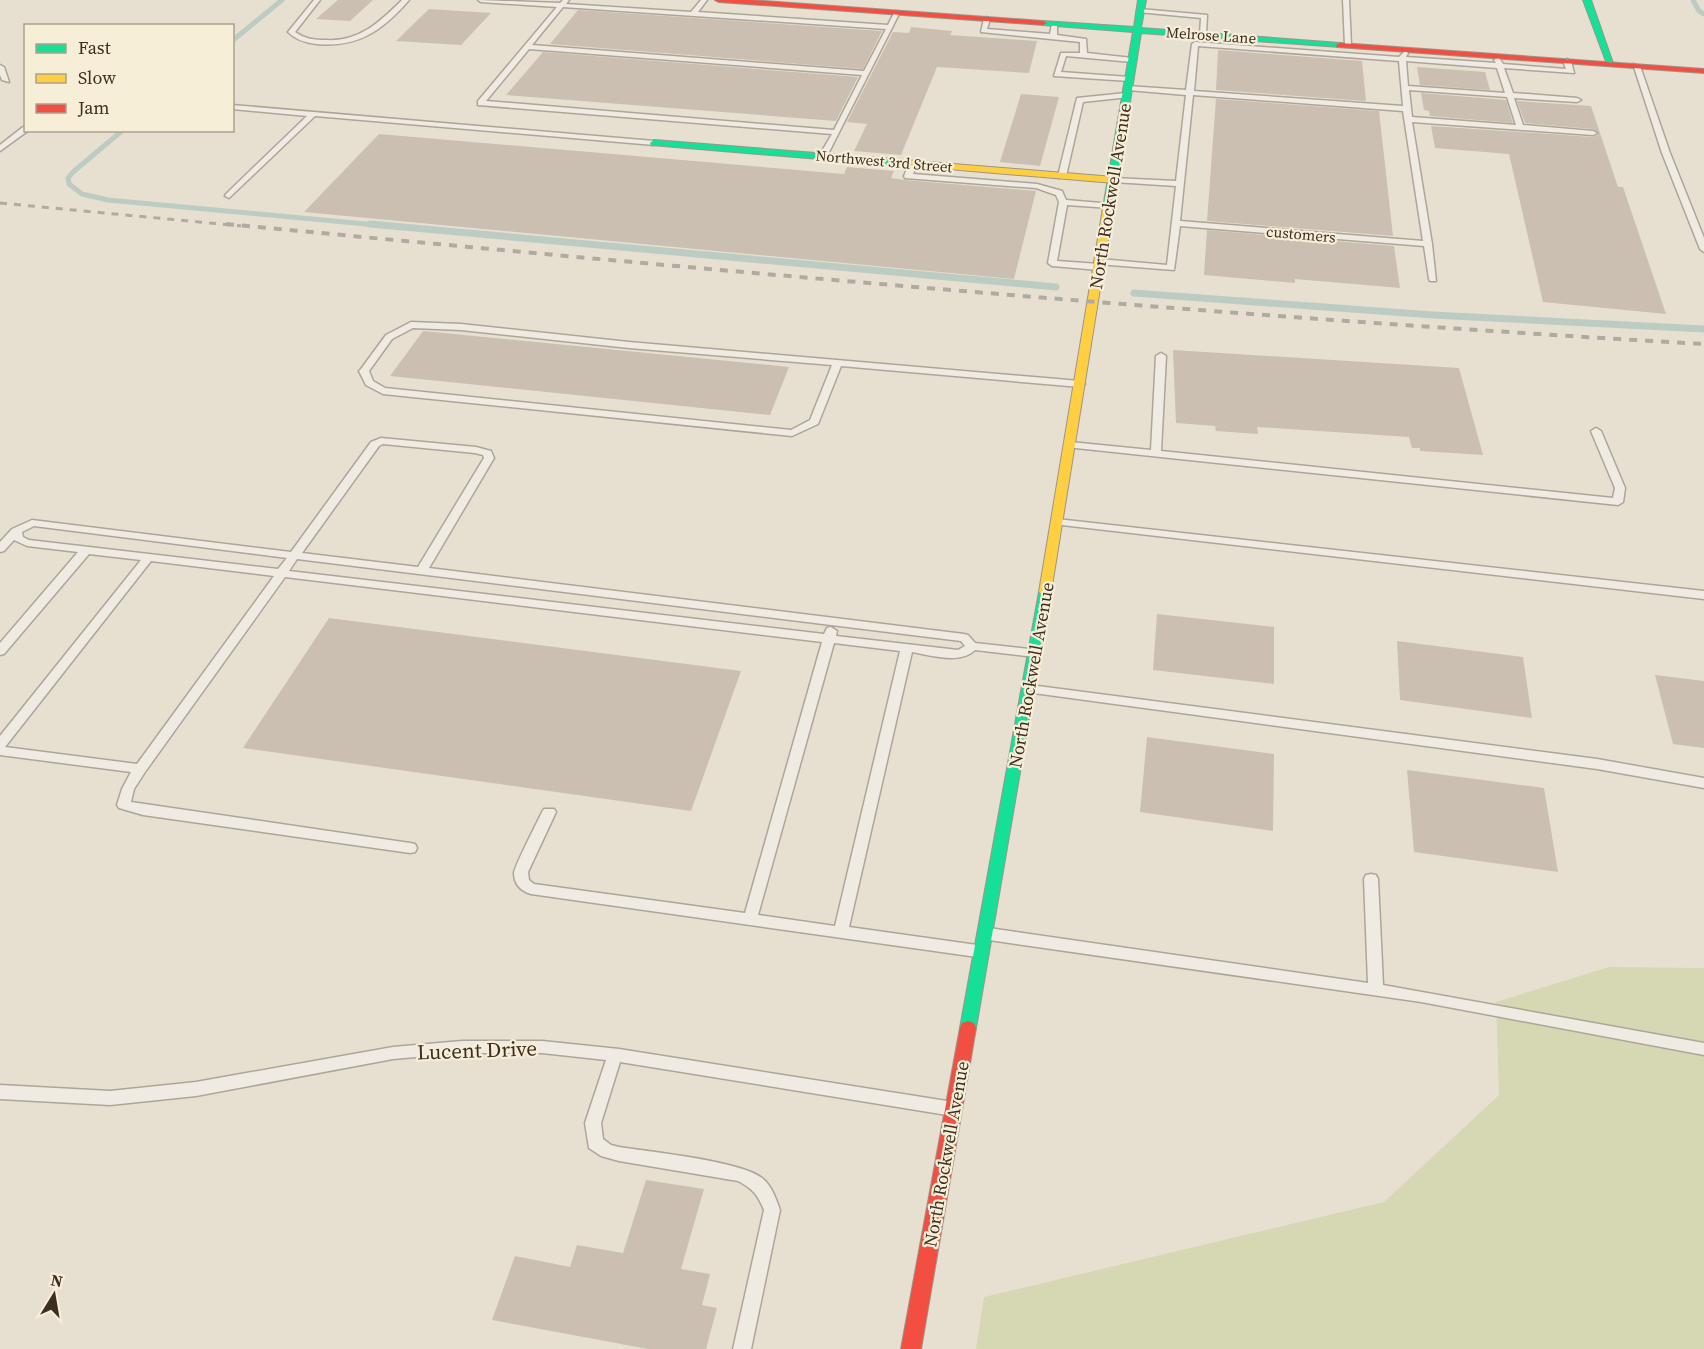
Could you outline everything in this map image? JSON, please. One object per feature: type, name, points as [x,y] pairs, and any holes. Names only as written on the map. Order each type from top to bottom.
[{"type":"street","name":"Melrose Lane","points":[[719,0],[825,4],[987,19],[1054,30],[1137,30],[1256,44],[1348,45],[1405,54],[1499,61],[1567,61],[1704,71]]},
{"type":"street","points":[[1587,0],[1611,64]]},
{"type":"street","name":"North Rockwell Avenue","points":[[911,1349],[1029,689],[1110,206],[1141,5]]},
{"type":"street","name":"Northwest 3rd Street","points":[[654,142],[1114,180]]},
{"type":"lane","points":[[317,0],[291,32],[300,40],[336,44],[359,39],[383,22],[406,0]]},
{"type":"lane","points":[[481,0],[563,3],[890,27]]},
{"type":"lane","points":[[693,14],[704,0]]},
{"type":"lane","points":[[1346,0],[1348,45]]},
{"type":"lane","points":[[563,3],[481,103],[837,132]]},
{"type":"lane","points":[[913,164],[908,176],[1037,186],[1059,193],[1063,202],[1052,263],[1171,268],[1188,92],[1196,37],[1205,16],[1141,5]]},
{"type":"lane","points":[[823,156],[897,12]]},
{"type":"lane","points":[[1054,30],[1084,40],[1083,55]]},
{"type":"lane","points":[[1256,44],[1405,54],[1408,119],[1433,279]]},
{"type":"lane","points":[[527,46],[867,73]]},
{"type":"lane","points":[[1132,60],[1064,54],[1058,74],[1128,88],[1407,108]]},
{"type":"lane","points":[[1499,61],[1520,127]]},
{"type":"lane","points":[[1636,66],[1666,153],[1704,249]]},
{"type":"lane","points":[[0,67],[6,80]]},
{"type":"lane","points":[[1062,176],[1080,100],[1128,88]]},
{"type":"lane","points":[[1405,88],[1576,100]]},
{"type":"lane","points":[[234,107],[654,142]]},
{"type":"lane","points":[[229,195],[314,114]]},
{"type":"lane","points":[[1408,119],[1593,133]]},
{"type":"lane","points":[[0,148],[24,130]]},
{"type":"lane","points":[[1114,180],[1179,184]]},
{"type":"lane","points":[[1063,202],[1110,206]]},
{"type":"lane","name":"customers","points":[[1175,223],[1428,244]]},
{"type":"lane","points":[[838,363],[814,422],[792,433],[383,391],[369,383],[364,370],[389,337],[411,325],[461,327],[1080,384]]},
{"type":"lane","points":[[1156,454],[1161,356]]},
{"type":"lane","points":[[1070,445],[1618,502],[1620,488],[1596,431]]},
{"type":"lane","points":[[410,848],[143,810],[124,805],[128,789],[140,769],[284,573],[375,444],[381,441],[476,450],[487,453],[489,458],[422,570]]},
{"type":"lane","points":[[1057,522],[1704,595]]},
{"type":"lane","points":[[0,549],[16,531],[25,525],[39,523],[834,621],[963,638],[972,646],[1035,653]]},
{"type":"lane","points":[[16,531],[18,539],[27,543],[958,654],[972,646]]},
{"type":"lane","points":[[0,651],[86,550]]},
{"type":"lane","points":[[0,745],[149,557]]},
{"type":"lane","points":[[545,605],[554,586]]},
{"type":"lane","points":[[750,919],[834,621]]},
{"type":"lane","points":[[841,932],[907,647]]},
{"type":"lane","points":[[1029,689],[1597,764],[1704,783]]},
{"type":"lane","points":[[0,750],[140,769]]},
{"type":"lane","points":[[549,812],[520,872],[523,883],[531,889],[982,951]]},
{"type":"lane","points":[[1371,879],[1376,989]]},
{"type":"lane","points":[[985,934],[1376,989],[1704,1049]]},
{"type":"lane","name":"Lucent Drive","points":[[0,1092],[110,1098],[196,1089],[393,1053],[462,1047],[542,1047],[615,1055],[954,1110]]},
{"type":"lane","points":[[615,1055],[593,1123],[592,1134],[595,1143],[607,1151],[619,1154],[739,1174],[756,1181],[766,1192],[772,1210],[742,1349]]},
{"type":"green space","points":[[1609,967],[1704,968],[1704,1349],[976,1349],[984,1297],[1384,1202],[1499,1095],[1496,1002]]},
{"type":"building","points":[[338,0],[373,0],[350,21],[316,19]]},
{"type":"building","points":[[429,9],[491,13],[461,45],[396,41]]},
{"type":"building","points":[[578,10],[882,31],[863,69],[550,44]]},
{"type":"building","points":[[911,27],[952,31],[950,35],[1037,41],[1029,73],[937,67],[901,155],[854,151],[867,124],[847,122],[893,32],[909,33]]},
{"type":"building","points":[[1218,50],[1362,61],[1366,101],[1216,90]]},
{"type":"building","points":[[543,52],[858,77],[836,121],[506,95]]},
{"type":"building","points":[[1417,67],[1485,72],[1490,90],[1420,85]]},
{"type":"building","points":[[1421,93],[1506,100],[1513,123],[1430,116],[1429,111],[1424,110]]},
{"type":"building","points":[[1021,94],[1059,97],[1040,166],[1000,162]]},
{"type":"building","points":[[1216,99],[1379,111],[1393,236],[1207,221]]},
{"type":"building","points":[[1517,101],[1591,106],[1618,187],[1623,187],[1666,314],[1543,302],[1509,154],[1435,148],[1431,126],[1593,137],[1599,134],[1593,129],[1525,123]]},
{"type":"building","points":[[379,134],[844,174],[847,167],[894,171],[891,178],[1036,191],[1014,279],[304,212]]},
{"type":"building","points":[[1207,230],[1394,246],[1400,288],[1295,279],[1295,283],[1204,275]]},
{"type":"building","points":[[423,331],[789,367],[770,415],[390,376]]},
{"type":"building","points":[[1173,350],[1459,368],[1483,455],[1420,451],[1420,448],[1412,448],[1409,437],[1257,427],[1258,434],[1216,431],[1215,426],[1176,423]]},
{"type":"building","points":[[1157,614],[1274,627],[1274,684],[1153,670]]},
{"type":"building","points":[[329,618],[741,671],[691,811],[243,748]]},
{"type":"building","points":[[1397,641],[1523,657],[1532,718],[1400,700]]},
{"type":"building","points":[[1655,675],[1704,681],[1704,748],[1673,744]]},
{"type":"building","points":[[1147,737],[1274,754],[1273,831],[1140,812]]},
{"type":"building","points":[[1407,770],[1544,788],[1558,872],[1414,852]]},
{"type":"building","points":[[646,1180],[704,1189],[681,1269],[710,1274],[702,1305],[717,1308],[706,1349],[648,1349],[492,1320],[515,1256],[570,1267],[577,1245],[623,1253]]},
{"type":"waterway","points":[[234,39],[282,0]]},
{"type":"waterway","points":[[1693,0],[1699,11],[1704,14]]},
{"type":"waterway","points":[[121,132],[73,172],[68,178],[69,184],[82,194],[108,200],[387,226]]},
{"type":"waterway","points":[[370,224],[1056,287]]},
{"type":"waterway","points":[[1134,293],[1433,315],[1704,329]]},
{"type":"railway","points":[[0,203],[241,226]]},
{"type":"railway","points":[[226,224],[964,291],[1334,320],[1704,344]]},
{"type":"traffic: fast","points":[[1109,202],[1142,0]]},
{"type":"traffic: fast","points":[[1587,0],[1611,64]]},
{"type":"traffic: fast","points":[[1043,23],[1340,45]]},
{"type":"traffic: fast","points":[[654,143],[904,163]]},
{"type":"traffic: fast","points":[[968,1028],[1045,592]]},
{"type":"traffic: slow","points":[[904,163],[1114,180]]},
{"type":"traffic: slow","points":[[1045,592],[1109,202]]},
{"type":"traffic: jam","points":[[719,0],[1043,23]]},
{"type":"traffic: jam","points":[[1340,45],[1704,71]]},
{"type":"traffic: jam","points":[[911,1349],[968,1028]]}]
